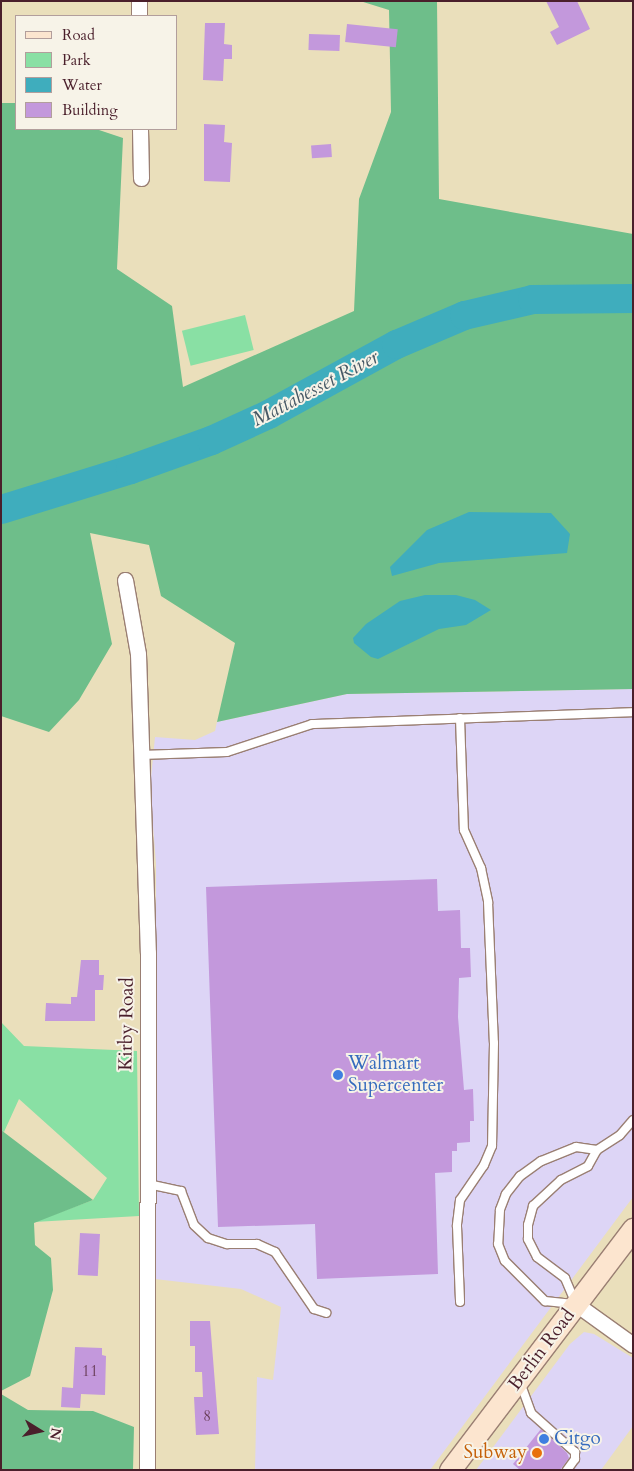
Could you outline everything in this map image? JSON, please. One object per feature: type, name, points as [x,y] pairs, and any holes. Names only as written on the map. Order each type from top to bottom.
[{"type":"main road","name":"Berlin Road","points":[[450,1470],[633,1229]]},
{"type":"street","points":[[139,1],[139,15]]},
{"type":"street","points":[[140,130],[141,178]]},
{"type":"street","name":"Kirby Road","points":[[125,580],[138,654],[148,954],[147,1470]]},
{"type":"street","points":[[576,1304],[633,1345]]},
{"type":"lane","points":[[141,755],[227,752],[312,724],[633,712]]},
{"type":"lane","points":[[460,718],[464,830],[481,868],[488,902],[494,1043],[492,1146],[484,1165],[460,1200],[457,1226],[460,1302]]},
{"type":"lane","points":[[597,1150],[576,1147],[541,1161],[520,1176],[506,1194],[497,1228],[498,1244],[505,1261],[518,1277],[545,1301],[576,1304],[565,1278],[537,1257],[528,1239],[528,1224],[534,1206],[547,1191],[588,1166],[597,1150],[620,1135],[633,1120]]},
{"type":"lane","points":[[148,1184],[181,1190],[194,1225],[208,1238],[227,1244],[257,1244],[275,1252],[314,1309],[326,1313]]},
{"type":"lane","points":[[520,1380],[531,1413],[575,1452],[567,1470]]},
{"type":"shaded area","points":[[633,689],[633,1197],[430,1470],[255,1470],[257,1377],[273,1380],[281,1307],[241,1289],[155,1279],[156,864],[150,788],[155,737],[195,740],[215,731],[217,722],[347,694]]},
{"type":"shaded area","points":[[584,1332],[594,1334],[633,1358],[633,1426],[601,1470],[476,1470],[570,1344]]},
{"type":"green space","points":[[360,1],[437,1],[439,199],[633,234],[633,689],[347,694],[217,722],[235,643],[161,596],[149,545],[90,533],[112,644],[79,700],[49,732],[1,716],[1,103],[15,103],[15,130],[99,130],[123,138],[117,269],[172,306],[183,387],[354,311],[359,199],[391,112],[389,10]]},
{"type":"green space","points":[[245,315],[254,350],[191,366],[182,331]]},
{"type":"green space","points":[[1,1022],[24,1046],[137,1051],[139,1216],[34,1222],[93,1200],[107,1178],[19,1099],[4,1132],[1,1130]]},
{"type":"green space","points":[[1,1130],[93,1200],[34,1223],[35,1245],[51,1258],[53,1290],[30,1376],[1,1391]]},
{"type":"green space","points":[[1,1394],[28,1410],[93,1411],[134,1427],[133,1470],[1,1470]]},
{"type":"water","points":[[469,512],[551,513],[570,534],[567,553],[439,563],[392,576],[390,567],[427,530]]},
{"type":"water","points":[[425,595],[456,595],[475,600],[491,610],[466,625],[439,629],[378,659],[371,657],[354,643],[353,638],[366,624],[400,601]]},
{"type":"building","points":[[546,1],[577,1],[590,29],[557,45],[550,32],[559,27]]},
{"type":"building","points":[[205,23],[225,23],[224,44],[232,45],[232,59],[224,59],[223,81],[203,80]]},
{"type":"building","points":[[347,24],[398,29],[396,47],[345,42]]},
{"type":"building","points":[[309,34],[340,35],[339,51],[308,50]]},
{"type":"building","points":[[204,124],[225,125],[224,142],[232,143],[230,182],[204,181]]},
{"type":"building","points":[[331,144],[332,157],[312,158],[311,145]]},
{"type":"building","name":"Walmart Supercenter","points":[[437,879],[438,911],[460,910],[461,948],[470,948],[471,977],[459,978],[458,1017],[464,1090],[473,1089],[474,1121],[470,1121],[470,1142],[457,1143],[457,1151],[452,1151],[452,1172],[435,1173],[438,1274],[317,1279],[315,1224],[218,1227],[206,887]]},
{"type":"building","points":[[81,960],[99,960],[99,975],[104,975],[103,990],[95,990],[95,1021],[45,1021],[46,1003],[71,1004],[71,997],[77,997]]},
{"type":"building","points":[[80,1233],[100,1234],[98,1276],[78,1275]]},
{"type":"building","points":[[190,1321],[210,1321],[219,1434],[196,1435],[194,1397],[203,1397],[202,1372],[195,1372],[195,1346],[190,1346]]},
{"type":"building","points":[[75,1347],[102,1348],[102,1355],[106,1356],[105,1395],[81,1394],[80,1408],[61,1407],[62,1387],[73,1388]]},
{"type":"building","name":"Citgo","points":[[541,1429],[567,1453],[569,1458],[560,1470],[520,1470],[513,1464]]},
{"type":"waterway","name":"Mattabesset River","points":[[1,509],[130,469],[211,440],[268,414],[396,344],[464,315],[532,299],[633,298]]},
{"type":"place","name":"Walmart Supercenter","points":[[338,1075]]},
{"type":"place","name":"Citgo","points":[[544,1439]]},
{"type":"place","name":"Subway","points":[[537,1453]]}]
